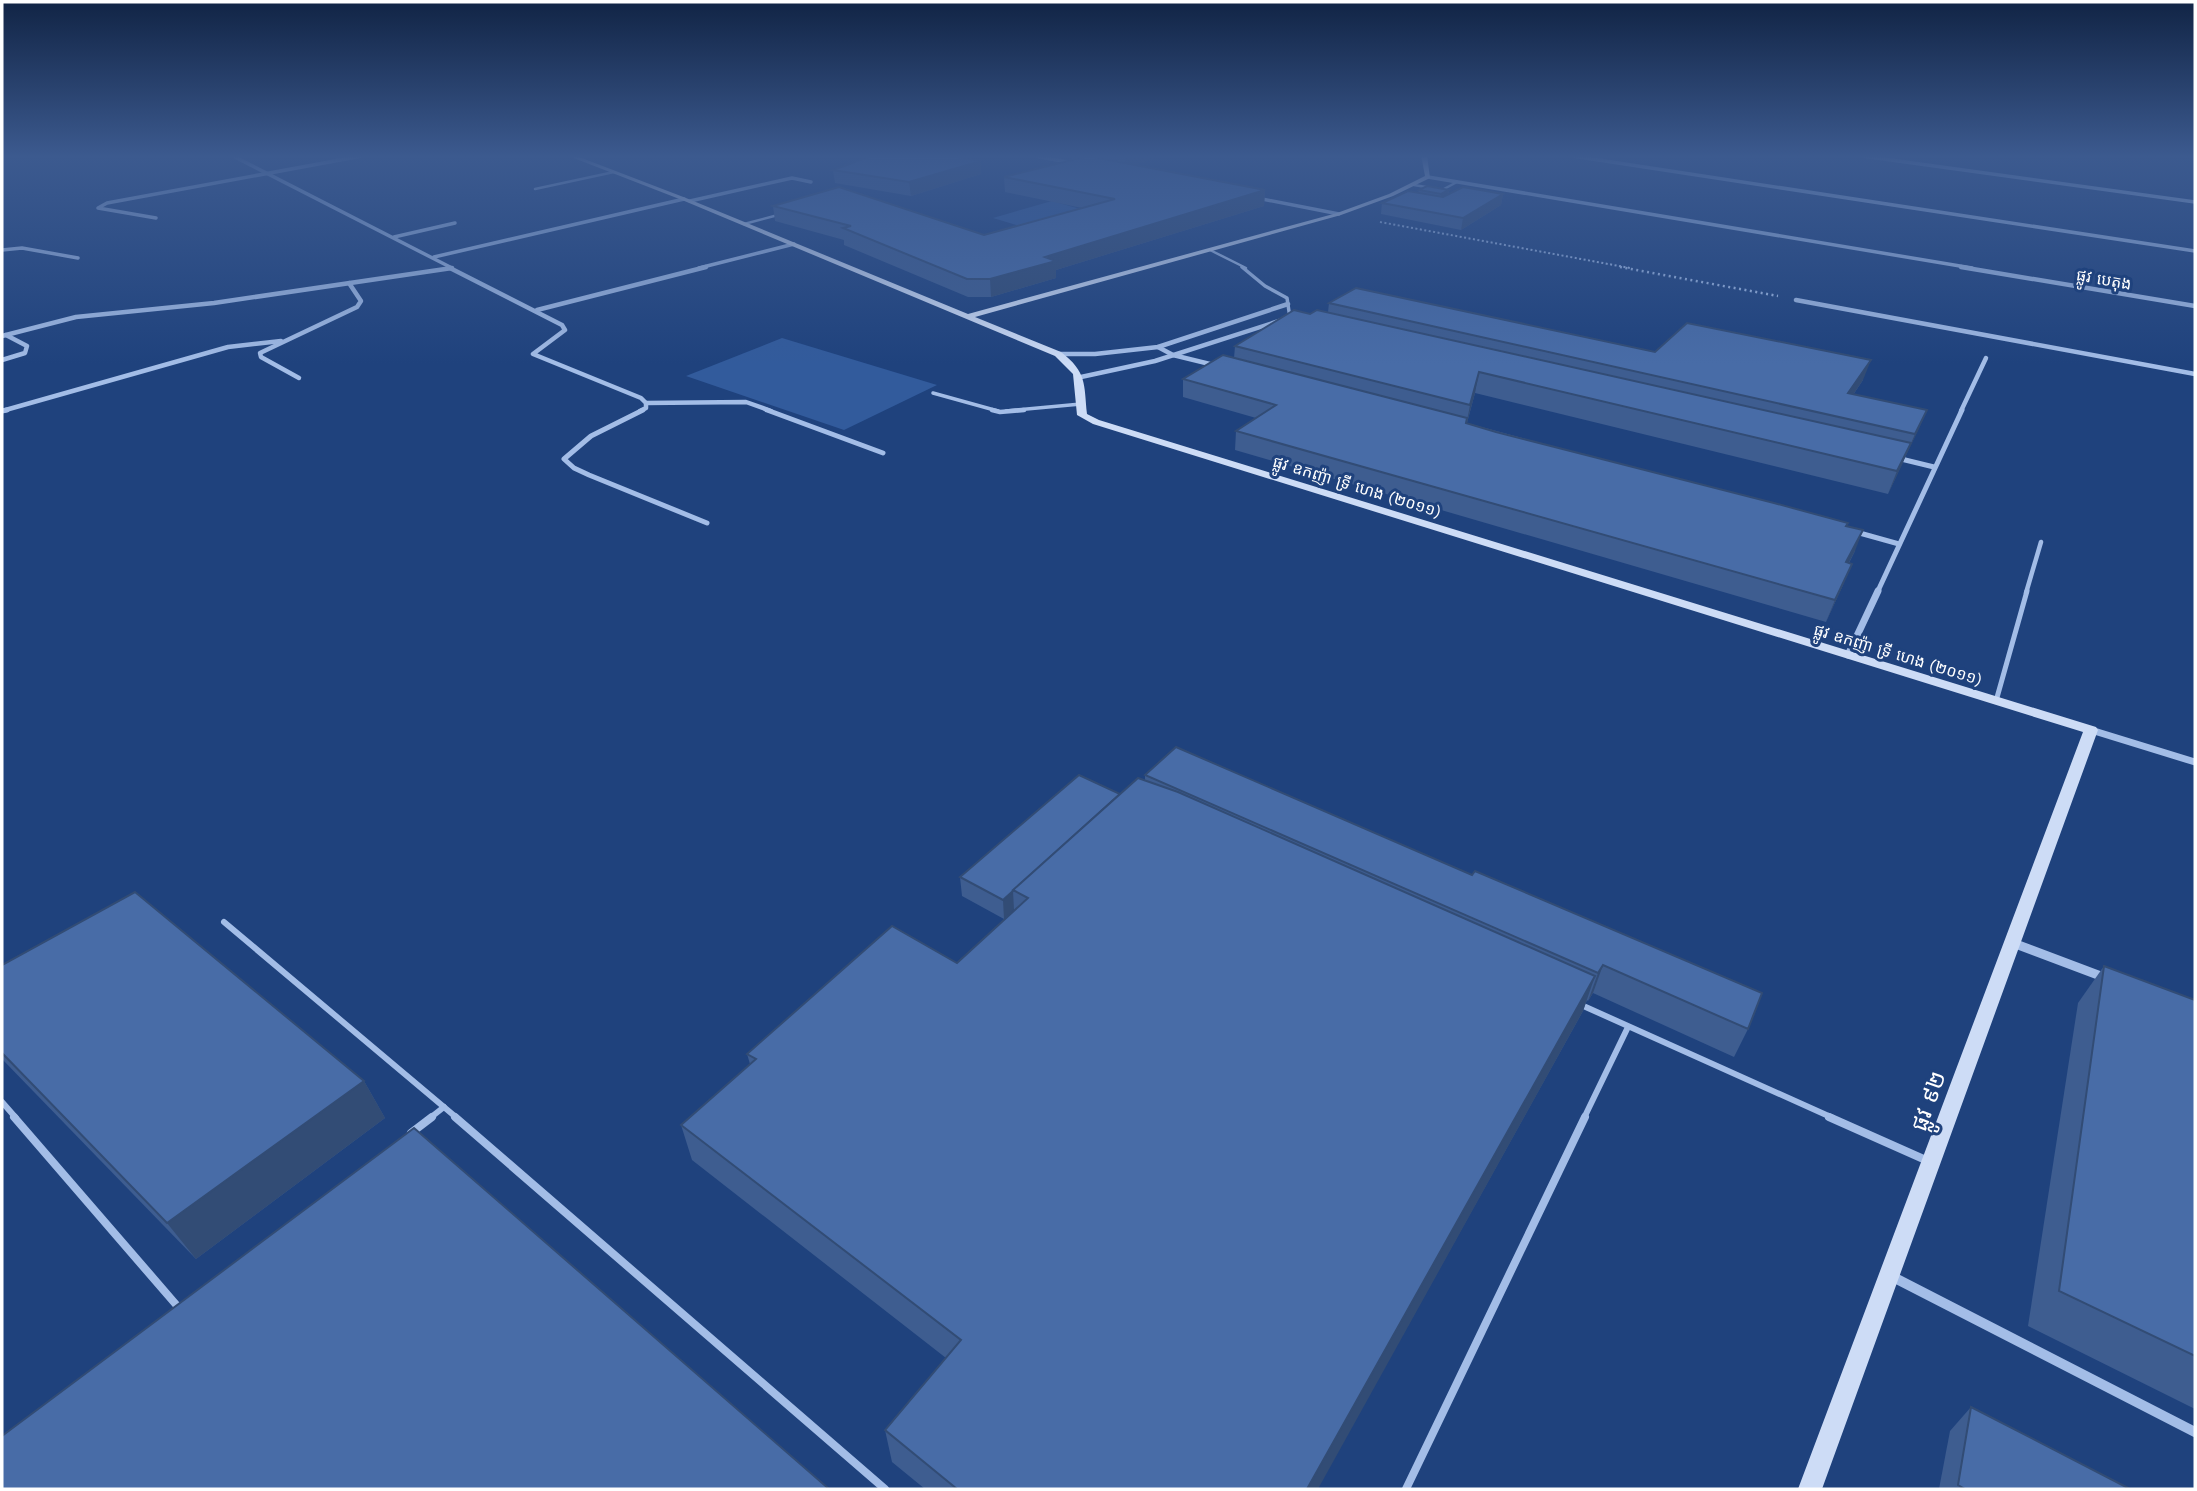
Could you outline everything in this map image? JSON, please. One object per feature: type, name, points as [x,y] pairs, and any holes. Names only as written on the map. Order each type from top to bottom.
[{"type":"main road","points":[[745,225],[1058,354],[1074,365],[1081,377],[1080,404]]},
{"type":"main road","points":[[969,316],[1301,225]]},
{"type":"main road","name":"ផ្លូវ ឧកញ៉ា ទ្រី ហេង (២០១១)","points":[[1080,404],[1082,415],[1096,422],[2091,730]]},
{"type":"main road","name":"ផ្លូវ ៩២","points":[[1810,1489],[2091,730]]},
{"type":"street","points":[[368,225],[537,310],[565,330],[535,349],[533,354],[641,398],[646,403],[746,402],[883,453]]},
{"type":"street","points":[[393,237],[448,225]]},
{"type":"street","points":[[433,257],[577,225]]},
{"type":"street","name":"ផ្លូវ បេតុង","points":[[1710,225],[2195,306]]},
{"type":"street","points":[[2022,225],[2195,251]]},
{"type":"street","points":[[537,310],[794,244]]},
{"type":"street","points":[[2,250],[22,248],[78,258]]},
{"type":"street","points":[[3,334],[76,317],[214,303],[452,268]]},
{"type":"street","points":[[299,378],[261,357],[260,352],[357,307],[361,301],[349,283]]},
{"type":"street","points":[[1796,300],[2195,374]]},
{"type":"street","points":[[1058,354],[1096,354],[1158,347],[1288,304]]},
{"type":"street","points":[[1081,377],[1173,355],[1290,318],[1303,321]]},
{"type":"street","points":[[2,360],[25,353],[27,346],[3,334]]},
{"type":"street","points":[[2,411],[228,348],[281,341]]},
{"type":"street","points":[[1158,347],[1173,355],[1227,369]]},
{"type":"street","points":[[1848,655],[1986,358]]},
{"type":"street","points":[[646,403],[646,408],[587,440],[571,451],[565,459],[574,468],[589,475],[707,523]]},
{"type":"street","points":[[1894,458],[1934,467]]},
{"type":"street","points":[[1845,530],[1899,544]]},
{"type":"street","name":"ផ្លូវ ឧកញ៉ា ទ្រី ហេង (២០១១)","points":[[2091,730],[2195,762]]},
{"type":"street","points":[[2013,943],[2117,983]]},
{"type":"street","points":[[1889,1276],[2195,1432]]},
{"type":"lane","points":[[1210,250],[1247,269],[1265,286],[1287,298],[1290,318]]},
{"type":"lane","points":[[933,393],[1000,412],[1080,404]]},
{"type":"lane","points":[[1996,701],[2041,542]]},
{"type":"lane","points":[[224,922],[444,1107],[885,1489]]},
{"type":"lane","points":[[1565,998],[1931,1162]]},
{"type":"lane","points":[[1406,1489],[1628,1027]]},
{"type":"lane","points":[[2,1102],[179,1308]]},
{"type":"lane","points":[[400,1141],[444,1107]]},
{"type":"lane","points":[[168,1316],[190,1299]]},
{"type":"path","points":[[1395,225],[1796,300]]},
{"type":"shaded area","points":[[1015,225],[1064,225],[1040,232]]},
{"type":"shaded area","points":[[782,338],[937,385],[844,430],[686,376]]},
{"type":"building","points":[[845,225],[953,225],[984,235],[1022,225],[1151,225],[1045,257],[1056,261],[990,279],[967,279],[843,228],[851,226]]},
{"type":"building","points":[[1356,288],[1655,352],[1687,323],[1871,360],[1848,393],[1927,410],[1915,434],[1329,303]]},
{"type":"building","points":[[1294,310],[1310,314],[1317,310],[1911,443],[1897,471],[1479,372],[1470,405],[1235,346]]},
{"type":"building","points":[[1223,355],[1467,418],[1466,423],[1496,432],[1774,503],[1848,523],[1846,526],[1863,530],[1846,562],[1852,564],[1835,600],[1236,431],[1276,405],[1183,379]]},
{"type":"building","points":[[1176,747],[1472,875],[1475,871],[1762,993],[1748,1029],[1603,965],[1598,973],[1145,775]]},
{"type":"building","points":[[1079,775],[1120,794],[1003,900],[960,877]]},
{"type":"building","points":[[1138,778],[1178,792],[1595,976],[1307,1489],[957,1489],[885,1430],[961,1340],[681,1125],[756,1059],[747,1054],[892,926],[957,963],[1028,898],[1013,890]]},
{"type":"building","points":[[135,892],[364,1081],[167,1223],[2,1053],[2,965]]},
{"type":"building","points":[[2104,966],[2195,1000],[2195,1356],[2059,1291]]},
{"type":"building","points":[[414,1128],[829,1489],[2,1489],[2,1436]]},
{"type":"building","points":[[1971,1407],[2130,1489],[1965,1489],[1958,1485]]}]
